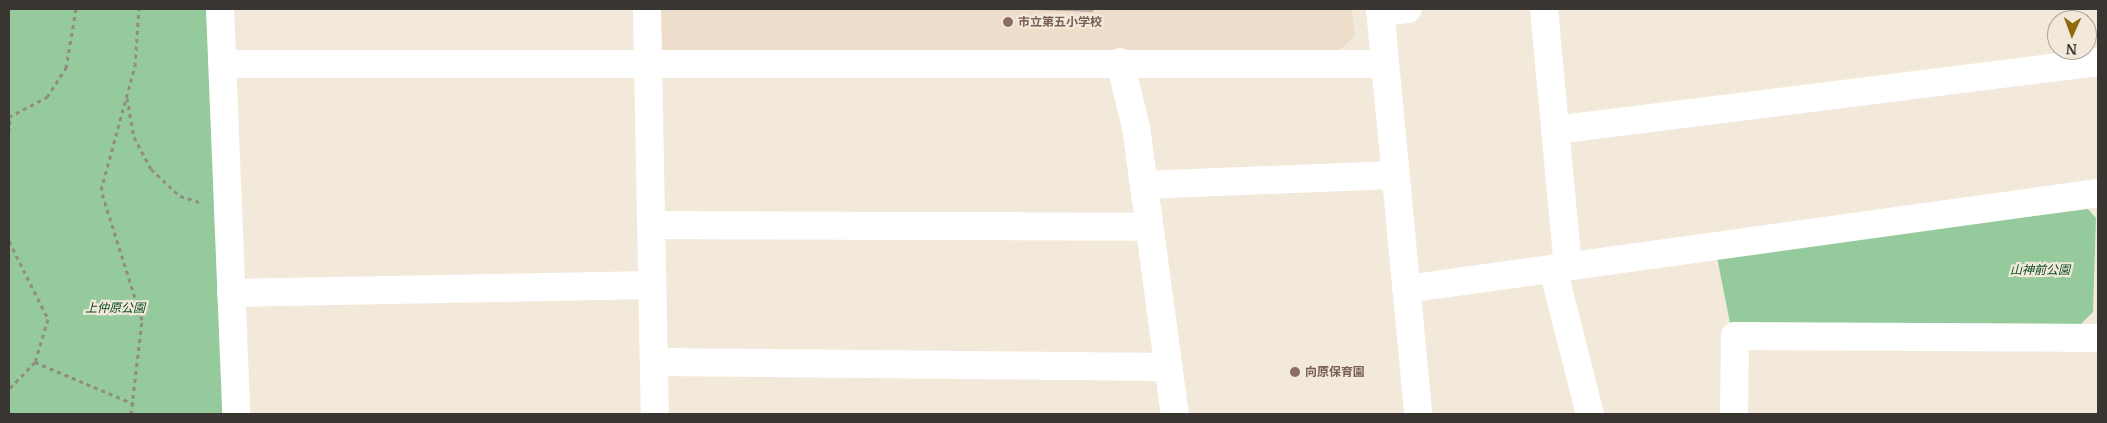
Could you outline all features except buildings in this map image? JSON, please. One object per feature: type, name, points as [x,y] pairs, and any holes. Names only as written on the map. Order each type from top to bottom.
[{"type":"street","points":[[220,9],[236,414]]},
{"type":"street","points":[[647,9],[655,414]]},
{"type":"street","points":[[1408,9],[1380,10],[1394,175],[1418,414]]},
{"type":"street","points":[[1544,9],[1555,130],[1560,268],[1590,414]]},
{"type":"street","points":[[222,64],[1120,62],[1384,64]]},
{"type":"street","points":[[1120,62],[1136,127],[1148,227],[1175,414]]},
{"type":"street","points":[[1555,130],[2098,62]]},
{"type":"street","points":[[1144,184],[1394,175]]},
{"type":"street","points":[[1406,289],[2098,193]]},
{"type":"street","points":[[651,225],[1148,227]]},
{"type":"street","points":[[231,293],[652,285]]},
{"type":"street","points":[[1734,414],[1735,336],[2098,338]]},
{"type":"street","points":[[654,362],[1168,368]]},
{"type":"path","points":[[9,132],[10,117],[47,97],[66,68],[76,9]]},
{"type":"path","points":[[131,414],[134,404],[142,320],[101,190],[135,66],[139,9]]},
{"type":"path","points":[[127,95],[134,137],[151,169],[180,196],[228,208]]},
{"type":"path","points":[[9,241],[48,319],[35,362],[9,389]]},
{"type":"path","points":[[35,362],[134,404]]},
{"type":"shaded area","name":"市立第五小学校","points":[[661,9],[1352,9],[1355,36],[1340,50],[662,52]]},
{"type":"green space","name":"上仲原公園","points":[[9,9],[209,9],[224,414],[9,414]]},
{"type":"green space","name":"山神前公園","points":[[2088,209],[2096,218],[2093,312],[2080,325],[1730,323],[1717,257]]},
{"type":"place","name":"市立第五小学校","points":[[1008,22]]},
{"type":"place","name":"向原保育園","points":[[1295,372]]}]
